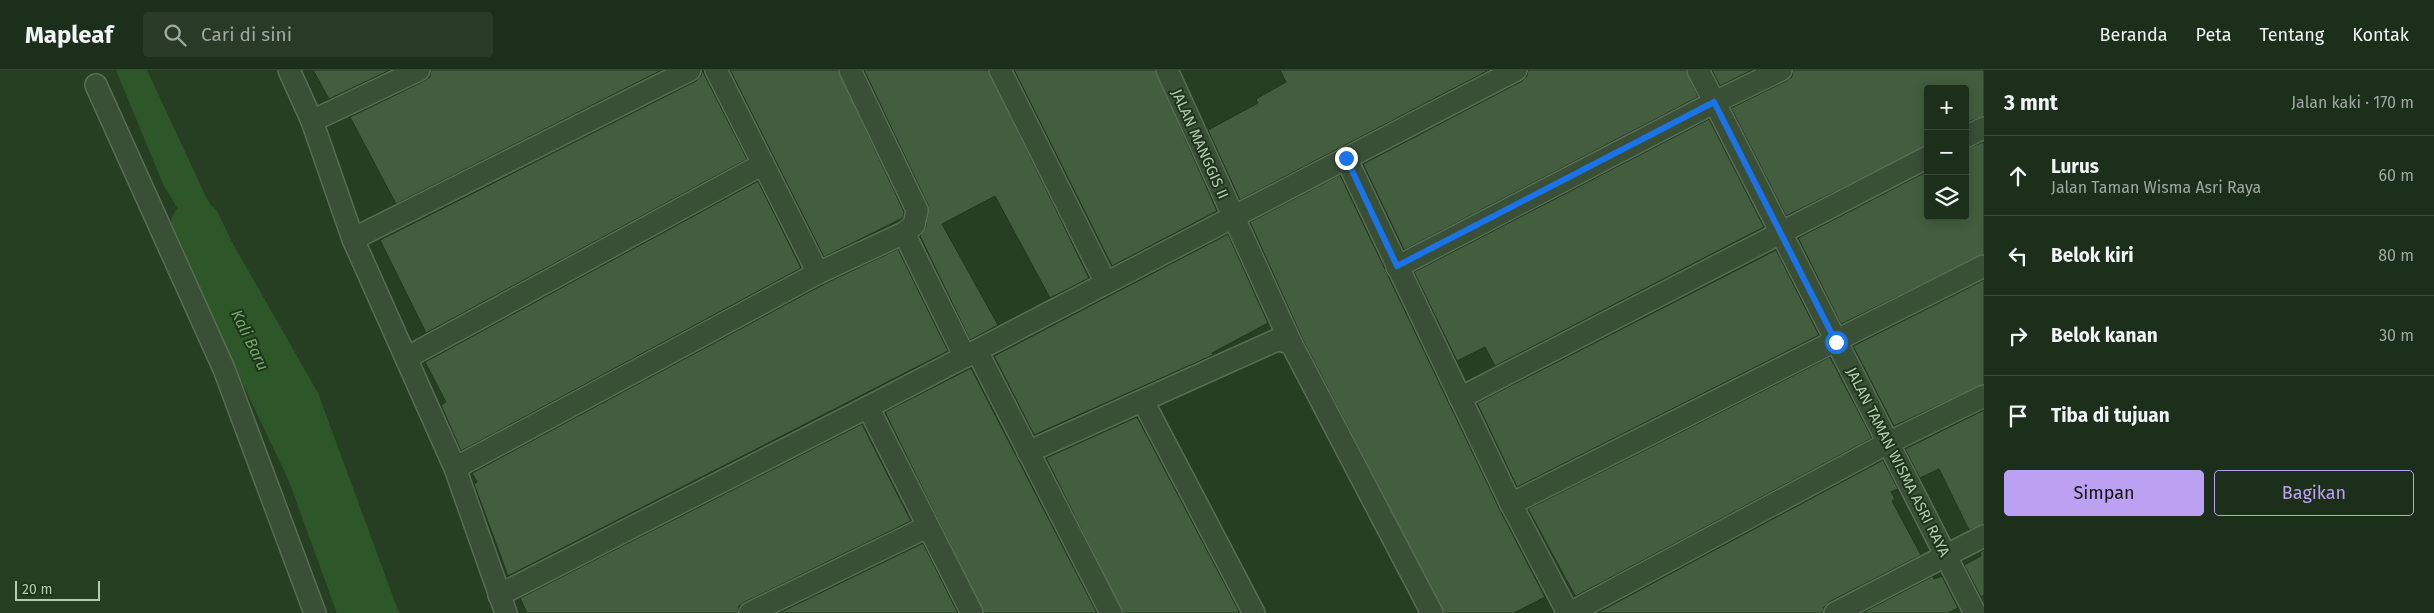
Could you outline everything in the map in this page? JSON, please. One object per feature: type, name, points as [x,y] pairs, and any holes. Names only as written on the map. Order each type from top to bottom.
[{"type":"street","points":[[289,70],[312,121],[353,239],[455,468],[503,604],[868,407],[1516,70]]},
{"type":"street","points":[[312,121],[419,70]]},
{"type":"street","points":[[353,239],[690,70]]},
{"type":"street","points":[[716,70],[818,274]]},
{"type":"street","points":[[455,468],[818,274],[904,233],[914,225],[917,210],[850,70]]},
{"type":"street","points":[[1000,70],[1106,283]]},
{"type":"street","name":"JALAN MANGGIS II","points":[[1167,70],[1291,343],[1432,613]]},
{"type":"street","name":"JALAN TAMAN WISMA ASRI RAYA","points":[[1698,70],[1975,613]]},
{"type":"street","points":[[1397,266],[1714,102],[1781,70]]},
{"type":"street","points":[[96,85],[224,369],[315,613]]},
{"type":"street","points":[[1969,135],[1984,128]]},
{"type":"street","points":[[1346,158],[1511,504],[1569,613],[1888,443],[1984,396]]},
{"type":"street","points":[[1460,398],[1924,158]]},
{"type":"street","points":[[406,358],[763,164]]},
{"type":"street","points":[[904,233],[1028,452],[1110,613]]},
{"type":"street","points":[[1511,504],[1984,266]]},
{"type":"street","points":[[1028,452],[1277,340],[1291,343]]},
{"type":"street","points":[[1143,401],[1254,613]]},
{"type":"street","points":[[868,407],[972,613]]},
{"type":"street","points":[[750,613],[927,527]]},
{"type":"street","points":[[1835,613],[1984,536]]},
{"type":"shaded area","points":[[116,70],[147,70],[205,195],[318,393],[399,613],[366,613],[255,339],[163,184]]},
{"type":"building","points":[[313,70],[390,70],[329,99]]},
{"type":"building","points":[[431,70],[662,70],[396,204],[350,117],[424,81],[430,77]]},
{"type":"building","points":[[702,70],[747,159],[426,333],[380,240],[696,81],[701,76]]},
{"type":"building","points":[[730,70],[838,70],[904,212],[903,218],[824,257]]},
{"type":"building","points":[[864,70],[988,70],[1089,278],[1050,298],[995,196],[942,224],[998,325],[970,340],[920,236],[926,227],[928,205]]},
{"type":"building","points":[[1014,70],[1155,70],[1217,211],[1112,266]]},
{"type":"building","points":[[1280,70],[1489,70],[1240,200],[1208,130],[1258,103],[1256,99],[1286,82]]},
{"type":"building","points":[[1528,70],[1686,70],[1698,97],[1404,250],[1363,164],[1522,81],[1527,76]]},
{"type":"building","points":[[1712,70],[1752,70],[1720,86]]},
{"type":"building","points":[[1793,70],[1984,70],[1984,116],[1969,122],[1969,85],[1924,85],[1924,147],[1786,216],[1731,108],[1792,77]]},
{"type":"building","points":[[1709,119],[1764,227],[1495,366],[1485,347],[1457,361],[1414,272]]},
{"type":"building","points":[[1984,142],[1984,254],[1841,324],[1798,238],[1924,173],[1924,220],[1969,220],[1969,148]]},
{"type":"building","points":[[1340,175],[1500,510],[1545,597],[1514,613],[1444,613],[1302,338],[1250,222]]},
{"type":"building","points":[[758,181],[801,268],[461,451],[441,405],[446,402],[425,362]]},
{"type":"building","points":[[1228,234],[1268,323],[1212,353],[1213,355],[1034,435],[994,356]]},
{"type":"building","points":[[898,249],[948,351],[508,576],[474,484],[477,482],[472,473],[824,284]]},
{"type":"building","points":[[1776,250],[1819,335],[1517,487],[1477,403]]},
{"type":"building","points":[[1984,280],[1984,384],[1894,426],[1853,346]]},
{"type":"building","points":[[1830,357],[1872,438],[1576,596],[1574,594],[1528,509]]},
{"type":"building","points":[[971,368],[1097,613],[984,613],[885,412]]},
{"type":"building","points":[[1984,410],[1984,524],[1969,530],[1939,469],[1920,478],[1905,449]]},
{"type":"building","points":[[1137,417],[1240,613],[1123,613],[1046,458]]},
{"type":"building","points":[[862,424],[911,521],[745,602],[739,606],[738,613],[527,613],[520,598]]},
{"type":"building","points":[[1883,460],[1898,489],[1891,492],[1895,499],[1892,501],[1921,555],[1829,602],[1824,607],[1823,613],[1597,613]]},
{"type":"building","points":[[923,543],[958,613],[779,613]]},
{"type":"building","points":[[1984,550],[1984,595],[1981,597],[1964,565],[1981,556],[1980,552]]},
{"type":"building","points":[[1933,576],[1934,579],[1942,576],[1958,608],[1948,613],[1862,613]]},
{"type":"waterway","name":"Kali Baru","points":[[196,226],[312,470],[364,613]]},
{"type":"route","points":[[1346,158],[1397,266],[1714,102],[1836,342]]}]
